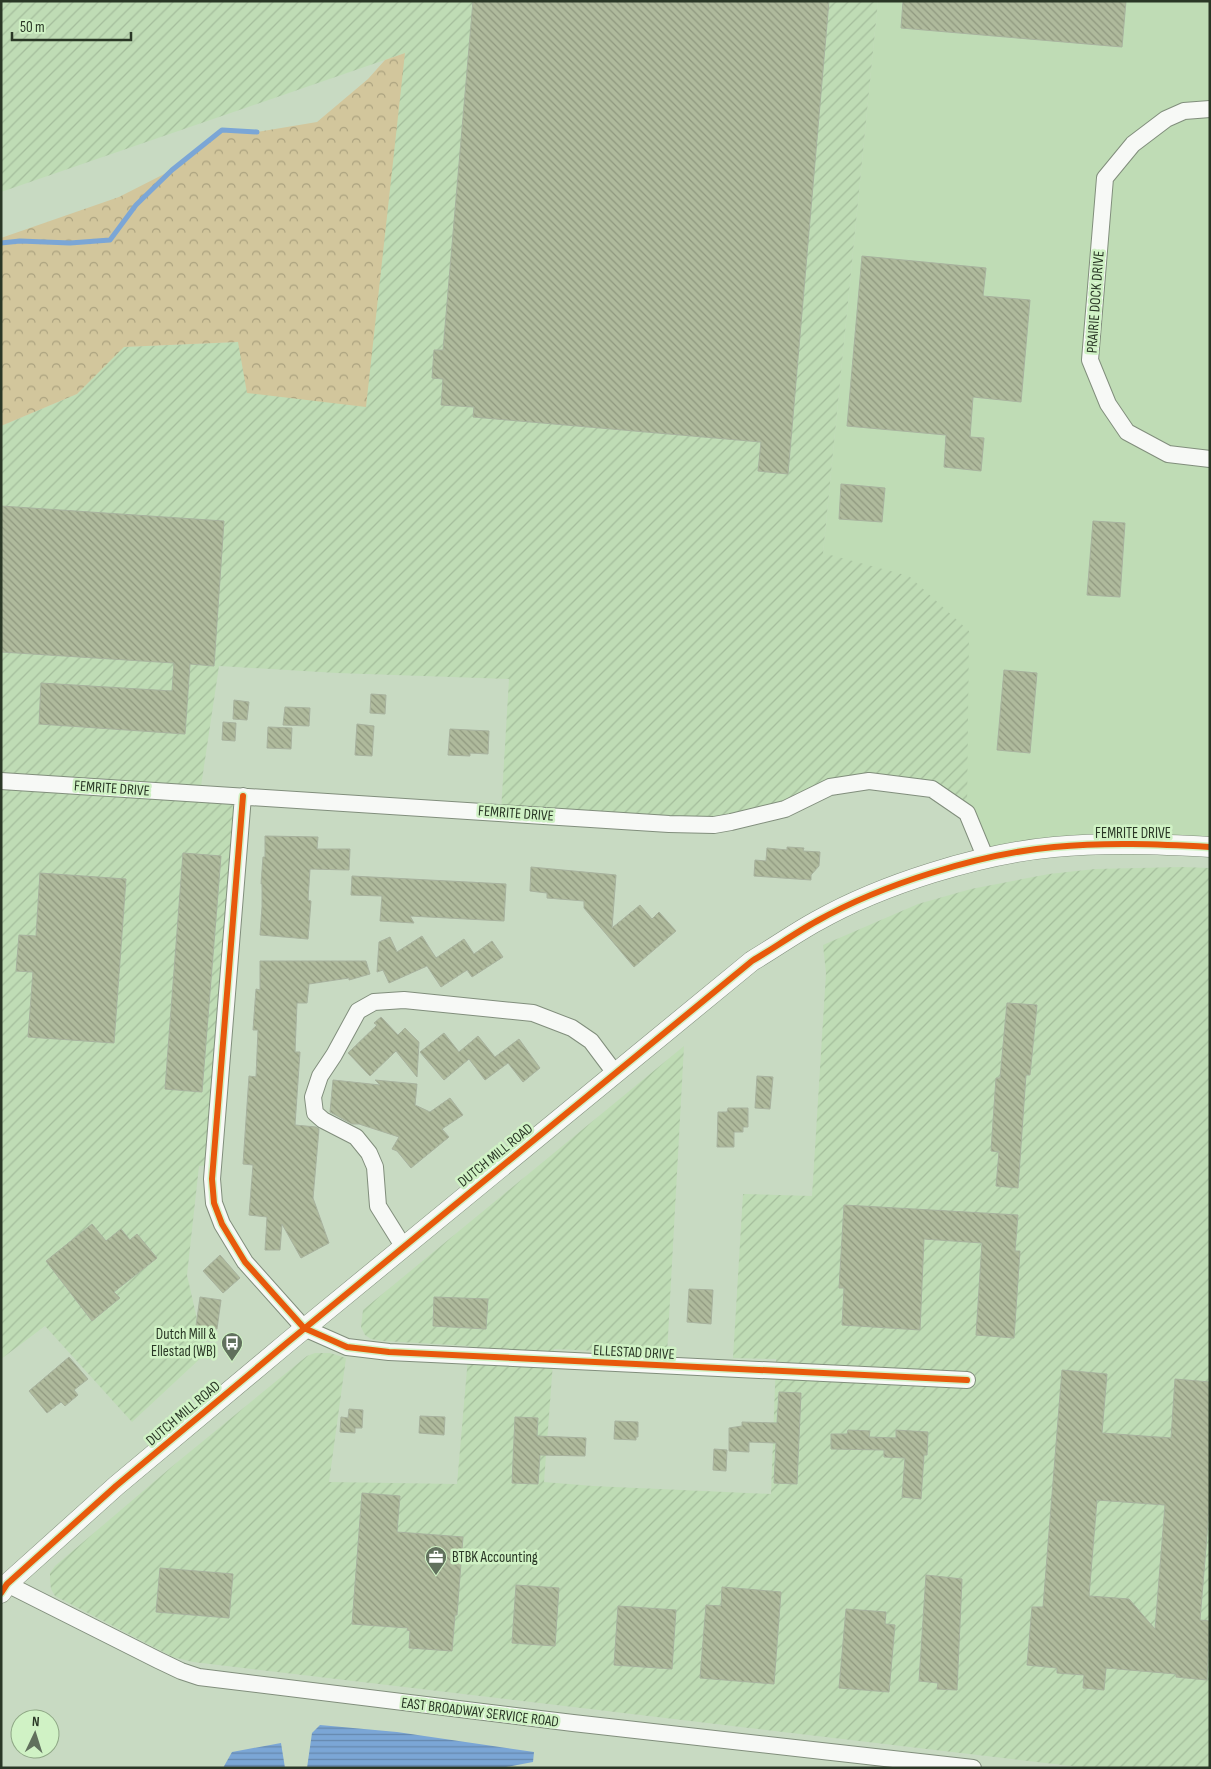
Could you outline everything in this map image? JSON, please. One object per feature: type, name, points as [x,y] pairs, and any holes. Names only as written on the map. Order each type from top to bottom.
[{"type":"street","name":"PRAIRIE DOCK DRIVE","points":[[1210,109],[1184,110],[1166,119],[1133,144],[1105,178],[1090,360],[1108,404],[1127,432],[1168,454],[1210,459]]},
{"type":"street","name":"FEMRITE DRIVE","points":[[1,781],[669,824],[714,825],[784,809],[830,787],[868,781],[932,789],[967,813],[986,859]]},
{"type":"street","points":[[242,796],[212,1179],[214,1203],[222,1224],[245,1262],[304,1328]]},
{"type":"street","name":"FEMRITE DRIVE","points":[[1056,847],[1115,845],[1210,847]]},
{"type":"street","name":"DUTCH MILL ROAD","points":[[3,1587],[116,1486],[304,1328],[752,961],[818,920],[887,888],[956,866],[1028,850],[1056,847]]},
{"type":"street","points":[[403,1246],[378,1206],[375,1187],[375,1167],[369,1153],[356,1137],[323,1120],[315,1113],[314,1098],[320,1076],[358,1011],[374,1002],[404,1000],[533,1013],[572,1028],[591,1041],[615,1073]]},
{"type":"street","name":"ELLESTAD DRIVE","points":[[304,1328],[347,1347],[389,1352],[967,1380]]},
{"type":"street","name":"EAST BROADWAY SERVICE ROAD","points":[[3,1587],[181,1671],[199,1677],[563,1722],[973,1768]]},
{"type":"shaded area","points":[[1,1],[878,1],[823,553],[909,576],[969,631],[967,813],[932,789],[869,781],[731,822],[501,812],[509,679],[337,673],[219,666],[200,793],[243,796],[214,1165],[199,1166],[187,1275],[205,1354],[132,1422],[45,1326],[1,1359],[1,426],[77,394],[123,347],[238,342],[405,53],[1,192]]},
{"type":"shaded area","points":[[878,1],[1210,1],[1210,847],[986,859],[823,553]]},
{"type":"shaded area","points":[[1210,868],[1210,1768],[1088,1768],[193,1662],[173,1657],[55,1596],[51,1589],[50,1573],[55,1566],[175,1464],[307,1356],[315,1353],[330,1353],[346,1358],[329,1482],[457,1484],[469,1346],[371,1339],[365,1335],[361,1327],[363,1310],[684,1046],[667,1354],[554,1349],[544,1482],[771,1494],[776,1359],[733,1358],[743,1194],[812,1196],[826,973],[823,945],[918,904],[971,889],[1049,874],[1095,869]]},
{"type":"green space","points":[[405,53],[366,407],[247,393],[238,342],[124,347],[77,394],[1,426],[1,238],[119,197],[172,170],[222,130],[257,132],[317,122],[368,79],[385,60]]},
{"type":"water","points":[[320,1725],[397,1732],[534,1752],[533,1762],[501,1768],[307,1768],[312,1733]]},
{"type":"water","points":[[281,1743],[285,1768],[223,1768],[232,1752]]},
{"type":"building","points":[[473,1],[829,1],[788,474],[758,471],[761,442],[473,417],[474,407],[441,405],[443,379],[432,378],[434,350],[443,350]]},
{"type":"building","points":[[903,1],[1126,1],[1122,47],[901,28]]},
{"type":"building","points":[[862,256],[986,268],[983,296],[1030,300],[1021,402],[973,397],[970,437],[984,438],[981,471],[944,467],[946,435],[847,426]]},
{"type":"building","points":[[841,484],[885,488],[882,522],[839,519]]},
{"type":"building","points":[[1,506],[224,521],[214,666],[190,664],[185,734],[39,724],[41,683],[172,691],[174,663],[1,652]]},
{"type":"building","points":[[1093,521],[1125,523],[1120,597],[1087,595]]},
{"type":"building","points":[[1004,670],[1037,673],[1030,753],[997,750]]},
{"type":"building","points":[[371,694],[386,695],[385,714],[370,713]]},
{"type":"building","points":[[234,700],[249,702],[247,720],[233,719]]},
{"type":"building","points":[[285,707],[310,708],[309,726],[283,725]]},
{"type":"building","points":[[223,722],[236,723],[235,741],[222,740]]},
{"type":"building","points":[[357,724],[374,726],[372,756],[355,755]]},
{"type":"building","points":[[268,727],[292,728],[291,749],[267,748]]},
{"type":"building","points":[[450,729],[489,731],[488,754],[470,753],[470,756],[448,755]]},
{"type":"building","points":[[265,836],[318,837],[317,849],[350,849],[349,870],[310,869],[308,900],[311,901],[308,939],[260,935],[261,884],[263,857],[265,857]]},
{"type":"building","points":[[787,847],[804,848],[803,851],[820,852],[819,866],[811,875],[811,880],[754,876],[755,860],[766,861],[767,848],[787,850]]},
{"type":"building","points":[[183,853],[221,856],[202,1092],[165,1089]]},
{"type":"building","points":[[531,867],[616,875],[612,928],[640,905],[652,919],[659,912],[676,931],[634,967],[584,908],[584,901],[547,898],[547,893],[530,891]]},
{"type":"building","points":[[40,873],[126,879],[114,1043],[28,1037],[33,972],[16,971],[19,935],[36,936]]},
{"type":"building","points":[[352,876],[506,884],[504,921],[410,916],[414,923],[380,921],[382,896],[351,895]]},
{"type":"building","points":[[422,936],[436,958],[464,939],[474,954],[492,941],[503,957],[472,977],[467,970],[441,987],[427,966],[389,983],[383,970],[377,972],[379,942],[390,937],[397,952]]},
{"type":"building","points":[[260,961],[366,961],[370,974],[349,980],[349,978],[309,984],[307,1003],[297,1003],[295,1052],[300,1052],[295,1125],[319,1129],[313,1198],[329,1243],[301,1258],[282,1224],[280,1250],[265,1250],[267,1217],[249,1215],[253,1165],[243,1164],[249,1076],[256,1077],[258,1030],[253,1030],[256,989],[260,990]]},
{"type":"building","points":[[1007,1003],[1037,1005],[1030,1075],[1026,1075],[1018,1188],[996,1186],[999,1152],[991,1151],[996,1078],[1000,1078]]},
{"type":"building","points":[[381,1017],[398,1035],[405,1028],[419,1042],[417,1077],[396,1051],[370,1076],[348,1053],[377,1025],[374,1023]]},
{"type":"building","points":[[444,1033],[459,1052],[478,1036],[495,1057],[519,1039],[540,1068],[523,1082],[508,1063],[485,1080],[469,1059],[444,1080],[420,1052]]},
{"type":"building","points":[[757,1076],[773,1077],[770,1109],[755,1108]]},
{"type":"building","points":[[333,1080],[380,1085],[375,1080],[417,1084],[415,1105],[430,1112],[450,1098],[463,1115],[442,1129],[449,1137],[411,1168],[397,1151],[392,1149],[399,1137],[359,1124],[352,1124],[330,1112]]},
{"type":"building","points":[[728,1108],[748,1108],[748,1127],[743,1127],[743,1132],[734,1132],[734,1147],[717,1147],[718,1112],[727,1112]]},
{"type":"building","points":[[844,1205],[1018,1215],[1015,1251],[1020,1251],[1014,1338],[976,1335],[982,1243],[924,1239],[920,1330],[842,1325],[844,1288],[839,1288]]},
{"type":"building","points":[[92,1224],[106,1241],[121,1229],[130,1240],[137,1234],[157,1258],[114,1292],[120,1298],[92,1321],[46,1261]]},
{"type":"building","points":[[220,1255],[240,1278],[223,1293],[203,1271]]},
{"type":"building","points":[[689,1289],[713,1290],[711,1324],[687,1322]]},
{"type":"building","points":[[200,1297],[221,1300],[217,1329],[196,1326]]},
{"type":"building","points":[[434,1297],[488,1299],[486,1329],[433,1326]]},
{"type":"building","points":[[69,1357],[88,1379],[74,1390],[78,1395],[65,1406],[61,1402],[47,1413],[29,1391]]},
{"type":"building","points":[[1062,1370],[1107,1374],[1102,1433],[1171,1438],[1175,1379],[1210,1382],[1210,1499],[1200,1620],[1210,1621],[1207,1680],[1176,1677],[1176,1674],[1106,1668],[1104,1690],[1083,1688],[1084,1675],[1057,1673],[1057,1668],[1027,1665],[1032,1607],[1043,1607]],"holes":[[[1097,1500],[1165,1505],[1155,1629],[1129,1599],[1089,1596]]]},
{"type":"building","points":[[779,1392],[801,1393],[797,1484],[774,1483],[776,1443],[749,1442],[749,1452],[729,1451],[729,1428],[742,1426],[742,1422],[777,1423]]},
{"type":"building","points":[[349,1409],[363,1410],[362,1428],[355,1428],[355,1433],[340,1432],[341,1417],[348,1418]]},
{"type":"building","points":[[420,1416],[445,1417],[444,1435],[419,1433]]},
{"type":"building","points":[[515,1417],[538,1418],[537,1436],[586,1438],[585,1456],[540,1455],[538,1484],[512,1483]]},
{"type":"building","points":[[615,1421],[638,1422],[638,1437],[636,1437],[636,1440],[614,1439]]},
{"type":"building","points":[[848,1430],[870,1431],[869,1437],[896,1438],[896,1430],[928,1432],[927,1455],[924,1455],[921,1499],[902,1497],[905,1458],[884,1457],[884,1450],[831,1449],[831,1434],[847,1434]]},
{"type":"building","points":[[714,1449],[727,1450],[726,1471],[713,1470]]},
{"type":"building","points":[[362,1493],[400,1496],[397,1532],[463,1537],[457,1615],[455,1615],[452,1651],[409,1648],[410,1631],[407,1630],[408,1628],[352,1624]]},
{"type":"building","points":[[160,1568],[233,1574],[229,1618],[156,1612]]},
{"type":"building","points":[[926,1575],[962,1579],[957,1690],[937,1689],[938,1683],[919,1681]]},
{"type":"building","points":[[516,1585],[559,1588],[555,1646],[512,1643]]},
{"type":"building","points":[[722,1587],[781,1592],[774,1684],[700,1678],[706,1605],[721,1606]]},
{"type":"building","points":[[618,1606],[676,1610],[672,1669],[614,1665]]},
{"type":"building","points":[[846,1609],[886,1612],[885,1624],[895,1625],[889,1692],[839,1688]]},
{"type":"waterway","points":[[1,243],[20,241],[70,243],[110,240],[136,205],[172,170],[222,130],[257,132]]},
{"type":"cycle path","points":[[243,796],[212,1179],[214,1203],[222,1224],[245,1262],[304,1328],[347,1347],[389,1352],[967,1380]]},
{"type":"cycle path","points":[[1,1593],[7,1584],[116,1486],[288,1342],[752,961],[801,930],[843,907],[901,883],[995,856],[1054,847],[1093,844],[1152,844],[1210,847]]},
{"type":"place","name":"Dutch Mill & Ellestad (WB)","points":[[232,1362]]},
{"type":"place","name":"BTBK Accounting","points":[[436,1576]]}]
